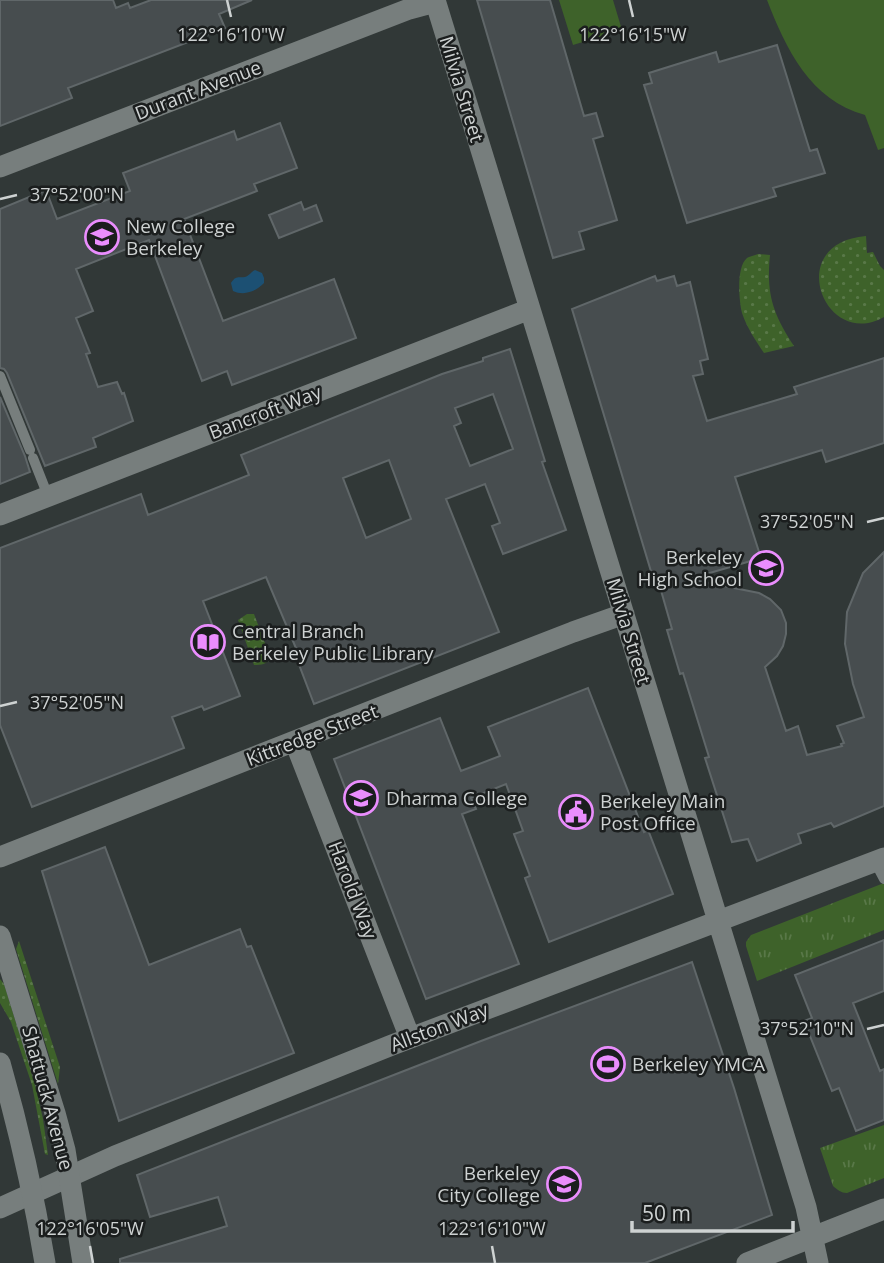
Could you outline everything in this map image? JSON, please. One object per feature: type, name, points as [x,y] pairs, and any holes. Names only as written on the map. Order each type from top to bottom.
[{"type":"street","name":"Durant Avenue","points":[[0,167],[435,1]]},
{"type":"street","name":"Milvia Street","points":[[435,1],[806,1207],[818,1263]]},
{"type":"street","name":"Bancroft Way","points":[[0,515],[530,309]]},
{"type":"street","name":"Kittredge Street","points":[[0,857],[624,614]]},
{"type":"street","name":"Harold Way","points":[[295,742],[410,1038]]},
{"type":"street","name":"Allston Way","points":[[0,1208],[115,1156],[410,1038],[718,921],[881,866]]},
{"type":"street","name":"Shattuck Avenue","points":[[0,936],[65,1150],[83,1263]]},
{"type":"street","name":"Shattuck Avenue","points":[[0,1063],[38,1217],[45,1263]]},
{"type":"street","points":[[747,1263],[884,1209]]},
{"type":"lane","points":[[0,376],[48,496]]},
{"type":"green space","points":[[559,0],[613,0],[622,30],[573,45]]},
{"type":"green space","points":[[767,0],[884,0],[884,148],[878,150],[865,115],[829,98],[802,70],[783,37]]},
{"type":"green space","points":[[866,236],[867,253],[873,252],[884,270],[884,317],[863,324],[844,320],[830,308],[821,292],[819,274],[825,256],[840,243]]},
{"type":"green space","points":[[758,254],[770,255],[770,292],[776,313],[794,346],[764,353],[744,319],[739,293],[744,262]]},
{"type":"green space","points":[[247,614],[254,614],[271,659],[264,664],[254,665],[238,620]]},
{"type":"green space","points":[[884,883],[884,930],[757,981],[746,946],[751,935]]},
{"type":"green space","points":[[19,941],[60,1067],[58,1084],[16,949]]},
{"type":"green space","points":[[0,979],[4,984],[35,1084],[48,1155],[45,1154],[32,1085],[11,1022],[0,1003]]},
{"type":"green space","points":[[884,1125],[884,1178],[847,1193],[838,1190],[833,1186],[820,1148]]},
{"type":"water","points":[[255,270],[262,273],[264,283],[249,292],[233,291],[231,283],[234,279]]},
{"type":"building","points":[[0,0],[113,0],[116,8],[128,3],[130,8],[151,0],[252,0],[219,14],[225,28],[68,88],[72,98],[0,126]]},
{"type":"building","points":[[477,0],[550,0],[584,116],[596,113],[603,136],[593,139],[617,220],[579,232],[584,249],[553,258]]},
{"type":"building","points":[[777,45],[810,151],[817,149],[825,173],[773,188],[776,196],[687,223],[644,85],[652,83],[649,73],[716,52],[719,62]]},
{"type":"building","points":[[280,123],[297,168],[254,184],[257,191],[184,219],[223,321],[334,279],[356,338],[232,385],[227,371],[202,381],[149,240],[76,269],[93,311],[76,318],[90,353],[86,354],[98,387],[117,382],[122,394],[124,393],[133,421],[93,438],[96,447],[45,466],[7,373],[0,368],[0,209],[46,190],[57,219],[130,191],[123,173],[234,131],[237,140]]},
{"type":"building","points":[[301,202],[304,210],[316,205],[322,221],[279,238],[269,215]]},
{"type":"building","points":[[655,276],[657,281],[674,276],[677,286],[690,282],[708,359],[700,361],[703,374],[693,376],[707,421],[797,394],[794,387],[884,358],[884,443],[826,462],[822,450],[735,477],[761,558],[689,579],[759,593],[781,610],[786,623],[783,646],[765,667],[786,731],[798,726],[807,755],[842,746],[844,743],[837,726],[864,717],[853,684],[845,644],[847,612],[863,573],[884,552],[884,806],[834,827],[831,823],[798,834],[801,843],[757,861],[748,839],[732,842],[705,758],[709,757],[667,630],[672,629],[660,587],[656,588],[572,309]]},
{"type":"building","points":[[510,349],[545,461],[542,462],[566,530],[503,554],[492,526],[500,523],[485,484],[446,499],[499,632],[314,704],[295,654],[298,653],[266,577],[203,601],[240,696],[204,710],[202,706],[172,717],[184,748],[32,807],[0,725],[0,548],[141,494],[148,515],[249,475],[241,455],[442,374],[483,361],[483,358]],"holes":[[[493,394],[513,449],[470,466],[454,426],[461,423],[455,408]],[[389,460],[411,519],[366,538],[343,478]]]},
{"type":"building","points":[[0,397],[30,472],[0,484]]},
{"type":"building","points":[[588,688],[644,832],[648,830],[673,894],[549,942],[525,878],[530,876],[514,834],[523,831],[506,784],[471,798],[476,809],[462,814],[519,964],[426,999],[334,759],[440,718],[461,771],[500,756],[488,727]]},
{"type":"building","points":[[105,847],[149,965],[240,929],[247,947],[251,946],[294,1053],[119,1121],[42,871]]},
{"type":"building","points":[[884,940],[884,991],[853,1003],[880,1071],[884,1069],[884,1120],[856,1131],[839,1088],[832,1091],[804,1021],[812,1018],[795,975]]},
{"type":"building","points":[[692,962],[772,1215],[645,1263],[120,1263],[120,1259],[227,1226],[218,1197],[150,1217],[137,1175]]},
{"type":"place","name":"New College Berkeley","points":[[102,237]]},
{"type":"place","name":"Berkeley High School","points":[[766,568]]},
{"type":"place","name":"Central Branch Berkeley Public Library","points":[[208,642]]},
{"type":"place","name":"Dharma College","points":[[361,798]]},
{"type":"place","name":"Berkeley Main Post Office","points":[[576,812]]},
{"type":"place","name":"Berkeley YMCA","points":[[608,1064]]},
{"type":"place","name":"Berkeley City College","points":[[564,1184]]}]
